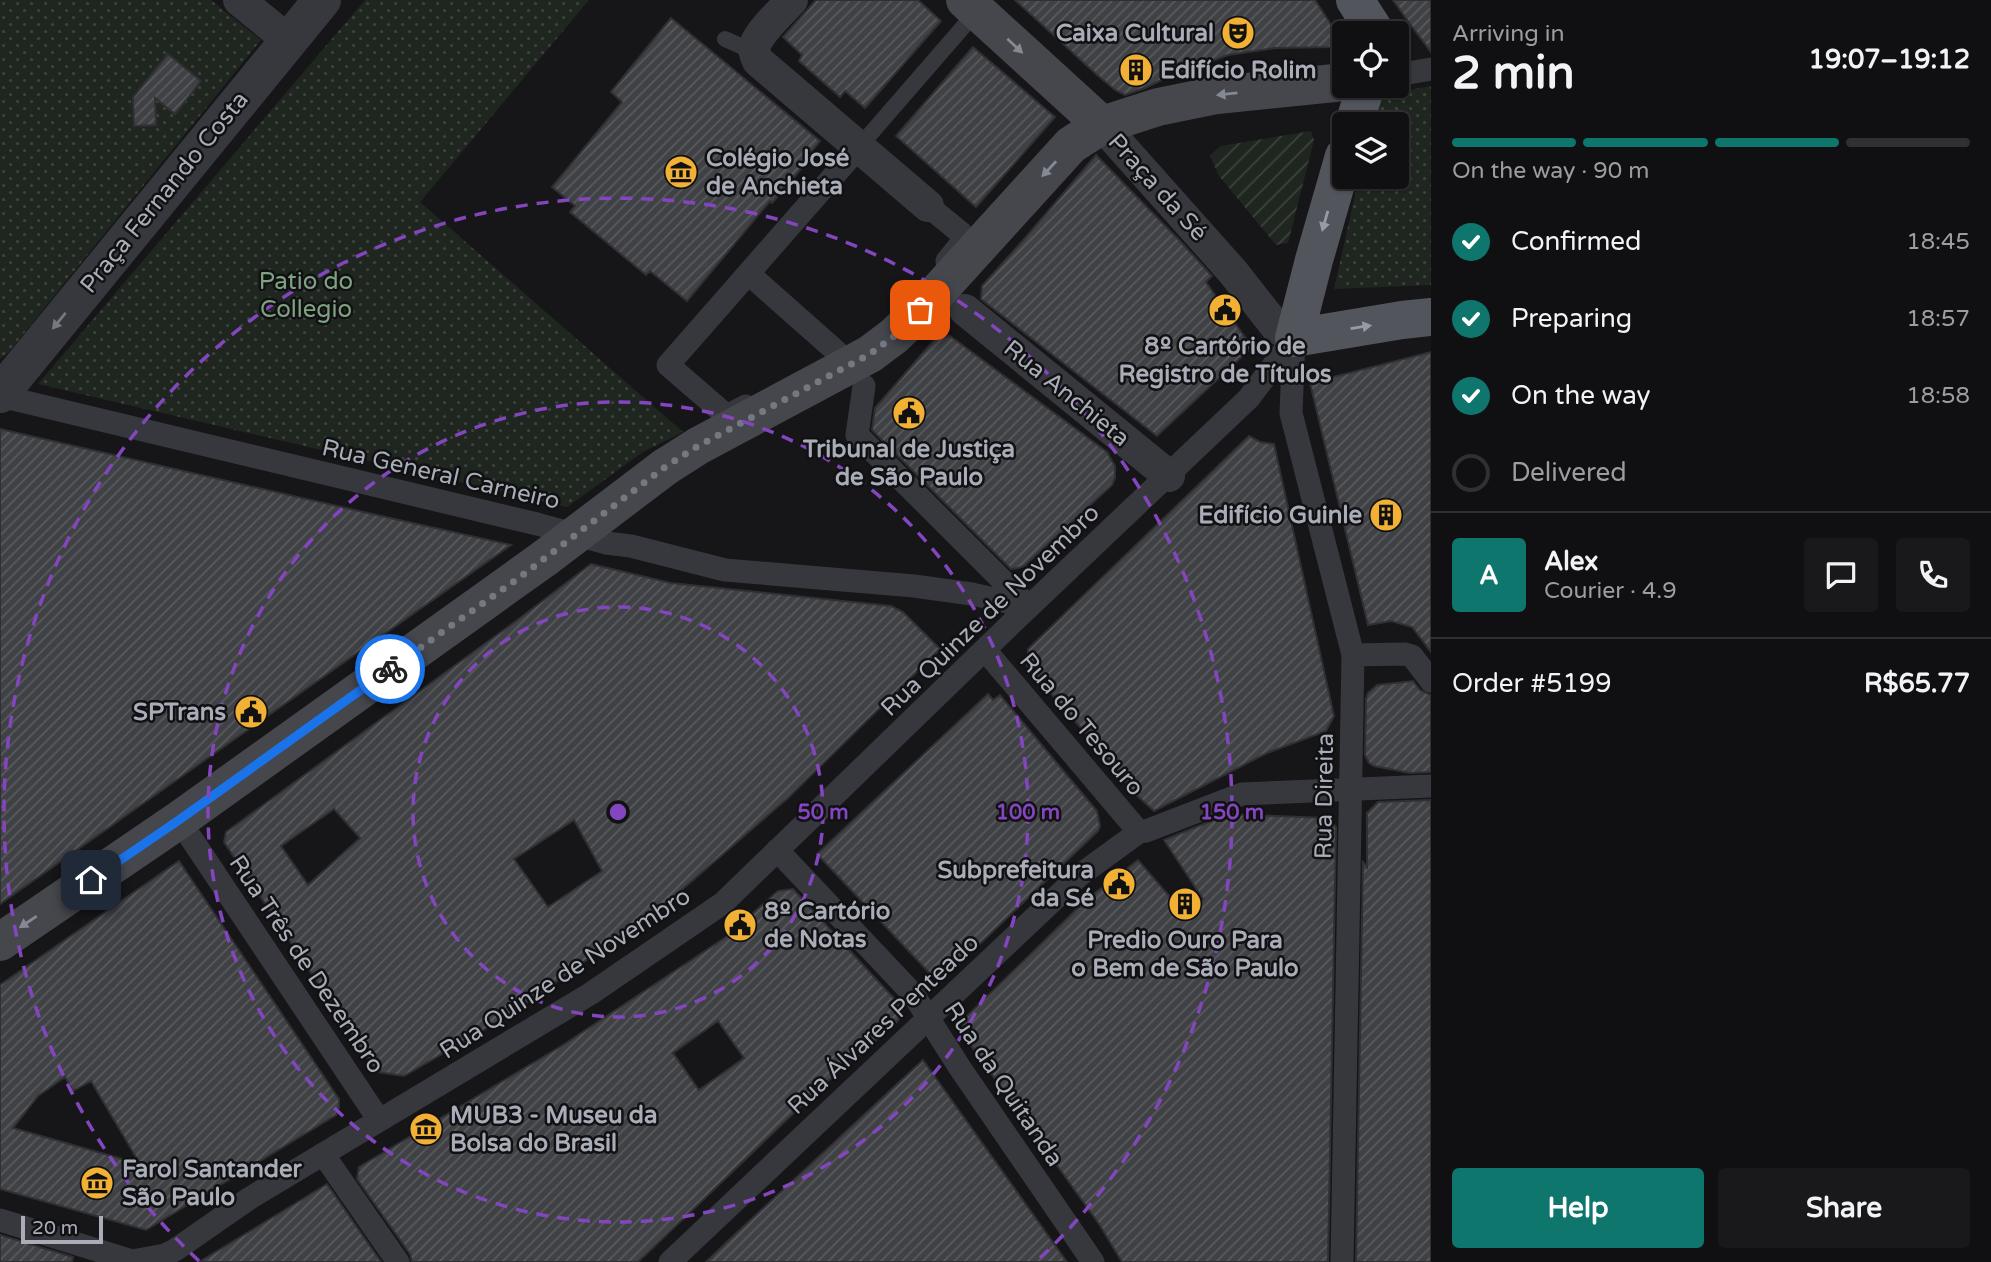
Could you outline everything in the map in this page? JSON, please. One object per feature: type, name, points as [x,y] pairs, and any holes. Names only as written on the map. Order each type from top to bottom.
[{"type":"main road","points":[[1355,0],[1368,21]]},
{"type":"main road","points":[[0,942],[179,820],[545,558],[665,467],[698,446],[870,354],[894,336],[1071,145],[1102,125],[971,6]]},
{"type":"main road","name":"Praça da Sé","points":[[1102,125],[1158,107],[1217,95],[1332,83]]},
{"type":"main road","points":[[1334,189],[1294,338],[1431,317]]},
{"type":"street","points":[[239,0],[288,40]]},
{"type":"street","name":"Praça Fernando Costa","points":[[0,395],[321,0]]},
{"type":"street","points":[[792,0],[760,36],[754,52],[758,61],[961,233],[964,240],[909,307],[878,334],[846,355],[727,416],[668,365],[859,147]]},
{"type":"street","points":[[1409,73],[1431,69]]},
{"type":"street","name":"Praça da Sé","points":[[1102,125],[1207,242],[1277,328],[1294,338]]},
{"type":"street","points":[[748,274],[837,352]]},
{"type":"street","name":"Rua Anchieta","points":[[965,310],[1169,475]]},
{"type":"street","name":"Rua Quinze de Novembro","points":[[132,1261],[175,1251],[250,1198],[602,986],[723,903],[1249,398],[1294,338]]},
{"type":"street","name":"Rua Direita","points":[[1294,338],[1291,413],[1353,655],[1342,1262]]},
{"type":"street","points":[[863,386],[857,435],[1029,607]]},
{"type":"street","name":"Rua General Carneiro","points":[[0,395],[725,570],[914,586],[972,594],[1029,607]]},
{"type":"street","name":"Rua do Tesouro","points":[[985,650],[1139,832]]},
{"type":"street","points":[[1353,655],[1412,656],[1431,681]]},
{"type":"street","name":"Rua Álvares Penteado","points":[[670,1262],[1080,875],[1139,832],[1242,794],[1431,786]]},
{"type":"street","name":"Rua Três de Dezembro","points":[[191,838],[379,1120]]},
{"type":"street","name":"Rua da Quitanda","points":[[777,850],[913,994],[1093,1262]]},
{"type":"street","points":[[323,1154],[398,1262]]},
{"type":"street","points":[[0,1220],[132,1261]]},
{"type":"lane","points":[[859,147],[971,6]]},
{"type":"lane","points":[[725,39],[754,52]]},
{"type":"green space","points":[[0,0],[211,0],[261,40],[9,352],[0,359]]},
{"type":"green space","name":"Patio do Collegio","points":[[365,0],[589,0],[420,202],[683,432],[643,452],[567,507],[38,384]]},
{"type":"green space","points":[[1431,86],[1431,285],[1334,289],[1356,189],[1409,189],[1409,112],[1374,112],[1377,98],[1409,98],[1409,90]]},
{"type":"green space","points":[[1311,131],[1314,140],[1288,243],[1276,245],[1219,176],[1210,156],[1221,146]]},
{"type":"building","points":[[816,0],[918,0],[941,21],[865,108],[845,91],[840,97],[799,61],[802,55],[783,37]]},
{"type":"building","points":[[1015,0],[1315,0],[1332,26],[1332,47],[1275,48],[1228,55],[1125,95],[1096,74]]},
{"type":"building","points":[[1393,0],[1431,0],[1431,52],[1409,21]]},
{"type":"building","name":"Colégio José de Anchieta","points":[[671,18],[820,141],[809,155],[811,157],[772,203],[770,201],[687,301],[650,271],[646,275],[570,212],[575,206],[552,187],[622,102],[611,92]]},
{"type":"building","points":[[973,47],[1055,117],[976,207],[896,136]]},
{"type":"building","points":[[168,54],[201,81],[175,114],[155,98],[156,125],[134,126],[133,97]]},
{"type":"building","points":[[1096,155],[1212,276],[1206,282],[1252,347],[1157,436],[981,299],[982,286]]},
{"type":"building","points":[[950,336],[1107,452],[1115,466],[1112,485],[1024,566],[1018,568],[1011,569],[872,430],[875,408],[936,338]]},
{"type":"building","points":[[1431,352],[1431,652],[1412,627],[1391,621],[1368,625],[1310,383]]},
{"type":"building","points":[[0,429],[359,511],[511,545],[0,904]]},
{"type":"building","points":[[1249,436],[1260,442],[1274,444],[1334,716],[1326,731],[1267,753],[1154,811],[1131,790],[1120,773],[1027,666],[1028,649]]},
{"type":"building","points":[[591,564],[671,583],[891,606],[903,612],[940,649],[788,798],[670,900],[513,1013],[404,1076],[377,1072],[224,842],[226,832]],"holes":[[[334,809],[360,838],[308,885],[281,846]],[[574,820],[602,871],[548,907],[514,859]]]},
{"type":"building","points":[[1413,681],[1420,690],[1431,695],[1431,772],[1410,773],[1374,766],[1365,755],[1368,693],[1377,685]]},
{"type":"building","points":[[988,694],[993,700],[1000,695],[1097,811],[1100,826],[1098,831],[939,983],[817,854]]},
{"type":"building","points":[[1431,800],[1431,1262],[1356,1262],[1363,862],[1367,867],[1367,813],[1378,802]]},
{"type":"building","points":[[1228,814],[1328,818],[1336,827],[1328,1262],[1122,1262],[1099,1224],[962,1033],[963,1020],[1086,900],[1138,860],[1184,913],[1203,899],[1164,840]]},
{"type":"building","points":[[179,861],[339,1099],[339,1108],[336,1115],[146,1230],[0,1189],[0,985]],"holes":[[[65,1077],[73,1091],[91,1081],[140,1164],[13,1128],[38,1096]]]},
{"type":"building","points":[[793,889],[900,1005],[903,1014],[895,1024],[821,1087],[638,1262],[412,1262],[410,1254],[357,1179],[359,1167],[563,1045],[726,937],[778,891]],"holes":[[[718,1021],[744,1058],[699,1090],[673,1053]]]},
{"type":"building","points":[[923,1060],[1067,1262],[706,1262],[730,1239]]},
{"type":"building","points":[[327,1184],[381,1262],[199,1262],[296,1203]]},
{"type":"building","points":[[0,1235],[73,1257],[72,1262],[0,1262]]},
{"type":"way so far","points":[[390,669],[520,577],[665,467],[698,446],[870,354],[894,336],[920,310]]},
{"type":"place","name":"Caixa Cultural","points":[[1238,33]]},
{"type":"place","name":"Edifício Rolim","points":[[1136,70]]},
{"type":"place","name":"Colégio José de Anchieta","points":[[681,172]]},
{"type":"place","name":"8º Cartório de Registro de Títulos","points":[[1225,310]]},
{"type":"place","name":"Tribunal de Justiça de São Paulo","points":[[909,413]]},
{"type":"place","name":"Edifício Guinle","points":[[1386,515]]},
{"type":"place","name":"SPTrans","points":[[251,712]]},
{"type":"place","name":"Subprefeitura da Sé","points":[[1119,884]]},
{"type":"place","name":"Predio Ouro Para o Bem de São Paulo","points":[[1185,904]]},
{"type":"place","name":"8º Cartório de Notas","points":[[740,925]]},
{"type":"place","name":"MUB3 - Museu da Bolsa do Brasil","points":[[426,1129]]},
{"type":"place","name":"Farol Santander São Paulo","points":[[97,1183]]},
{"type":"route","points":[[91,880],[390,669]]}]
